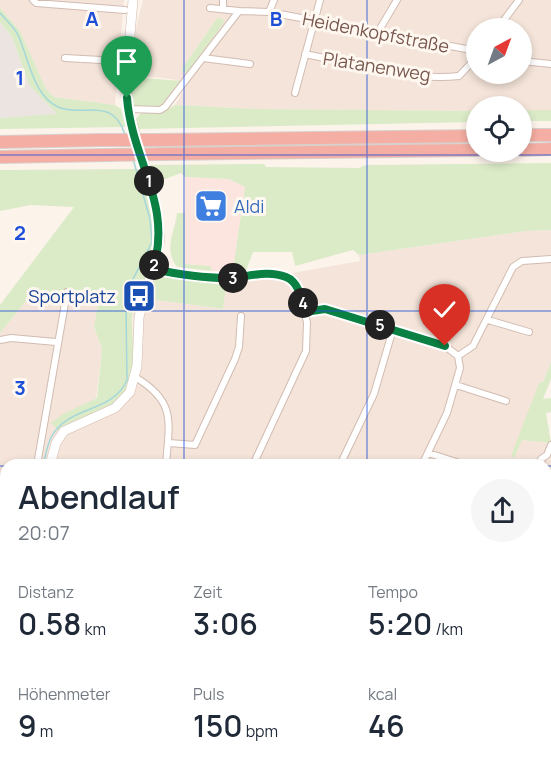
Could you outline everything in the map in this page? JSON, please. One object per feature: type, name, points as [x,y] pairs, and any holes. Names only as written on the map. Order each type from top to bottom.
[{"type":"highway","points":[[532,135],[551,135]]},
{"type":"highway","points":[[0,142],[466,136]]},
{"type":"highway","points":[[532,150],[551,149]]},
{"type":"highway","points":[[0,157],[466,150]]},
{"type":"main road","points":[[52,459],[59,436],[71,426],[119,404],[130,392],[135,376],[139,317],[160,240],[159,223],[128,109],[126,81],[133,0]]},
{"type":"street","points":[[33,0],[36,3],[125,10]]},
{"type":"street","points":[[223,0],[224,9]]},
{"type":"street","points":[[268,12],[274,0]]},
{"type":"street","points":[[295,93],[320,0]]},
{"type":"street","points":[[378,32],[397,0]]},
{"type":"street","points":[[506,18],[519,0]]},
{"type":"street","name":"Heidenkopfstraße","points":[[210,8],[268,12],[466,49]]},
{"type":"street","points":[[128,109],[160,110],[165,107],[239,11]]},
{"type":"street","name":"Platanenweg","points":[[305,54],[405,74],[450,77],[459,76],[466,71]]},
{"type":"street","points":[[65,58],[119,61]]},
{"type":"street","points":[[203,58],[250,63]]},
{"type":"street","points":[[532,62],[551,64]]},
{"type":"street","points":[[458,357],[473,346],[488,321],[513,267],[522,261],[551,260]]},
{"type":"street","points":[[153,269],[207,278],[231,278],[254,274],[288,277],[296,284],[305,312],[308,339],[303,361],[256,459]]},
{"type":"street","points":[[38,459],[56,342],[67,292]]},
{"type":"street","points":[[305,312],[325,309],[445,346],[458,357],[460,368],[447,413],[425,459]]},
{"type":"street","points":[[169,443],[195,445],[235,359],[239,347],[241,316]]},
{"type":"street","points":[[488,321],[530,332]]},
{"type":"street","points":[[343,459],[374,394],[393,329]]},
{"type":"street","points":[[0,340],[11,338],[56,342]]},
{"type":"street","points":[[135,376],[152,387],[168,410],[167,459]]},
{"type":"street","points":[[456,384],[506,401]]},
{"type":"street","points":[[541,459],[547,455],[551,445]]},
{"type":"street","points":[[428,453],[447,459]]},
{"type":"shaded area","points":[[0,0],[124,0],[115,105],[54,97],[46,89],[20,31],[0,8]]},
{"type":"shaded area","points":[[143,0],[551,0],[551,110],[532,110],[532,96],[466,96],[466,111],[258,109],[175,105],[188,84],[172,79],[130,75],[133,40]],"holes":[[[218,17],[225,21],[187,74],[181,70]]]},
{"type":"shaded area","points":[[0,22],[12,37],[29,85],[58,115],[0,118]]},
{"type":"shaded area","points":[[185,177],[229,179],[245,187],[233,270],[212,271],[209,266],[185,264]]},
{"type":"shaded area","points":[[551,230],[551,362],[514,458],[521,440],[551,443],[551,459],[0,459],[0,333],[34,291],[99,304],[94,327],[102,349],[96,399],[63,414],[59,430],[70,423],[112,407],[133,360],[133,311],[147,274],[156,276],[149,299],[223,309],[226,285],[360,261],[359,255],[526,231]]},
{"type":"green space","points":[[0,8],[20,31],[46,89],[54,97],[115,105],[121,109],[126,127],[0,129],[0,118],[57,114],[29,85],[12,37],[0,22]]},
{"type":"green space","points":[[218,17],[225,21],[187,74],[181,70]]},
{"type":"green space","points":[[132,77],[181,81],[159,108],[131,107]]},
{"type":"green space","points":[[175,105],[258,109],[466,111],[466,122],[136,129],[135,120],[141,113],[161,113]]},
{"type":"green space","points":[[532,110],[551,110],[551,121],[532,121]]},
{"type":"green space","points":[[551,163],[551,230],[526,231],[359,255],[353,250],[295,266],[292,252],[253,252],[246,271],[233,270],[245,187],[229,179],[185,177],[181,173],[157,182],[149,165],[264,164],[266,167],[359,168],[366,165]]},
{"type":"green space","points":[[139,169],[150,208],[153,232],[151,258],[133,311],[134,370],[132,380],[129,389],[116,404],[59,431],[51,423],[63,414],[97,398],[102,349],[94,327],[98,304],[34,291],[0,333],[0,305],[74,207],[31,205],[0,211],[0,170]]},
{"type":"green space","points":[[177,213],[185,213],[185,264],[210,266],[212,271],[177,267],[170,247]]},
{"type":"green space","points":[[156,276],[226,285],[223,309],[149,299]]},
{"type":"green space","points":[[551,362],[551,379],[543,399],[551,398],[551,412],[546,413],[551,443],[522,440],[514,458],[511,456],[539,383],[543,382]]},
{"type":"waterway","points":[[0,13],[18,35],[32,75],[50,102],[68,110],[105,111],[113,115],[120,123],[125,135]]},
{"type":"waterway","points":[[45,459],[53,434],[64,422],[113,398],[127,380],[126,306],[130,285],[152,242],[150,219],[133,159]]},
{"type":"place","name":"Aldi","points":[[211,206]]},
{"type":"place","name":"Sportplatz","points":[[139,296]]},
{"type":"route","points":[[127,98],[131,128],[156,204],[159,223],[160,240],[153,269],[207,278],[231,278],[254,274],[288,277],[296,284],[305,312],[325,309],[445,346]]}]
